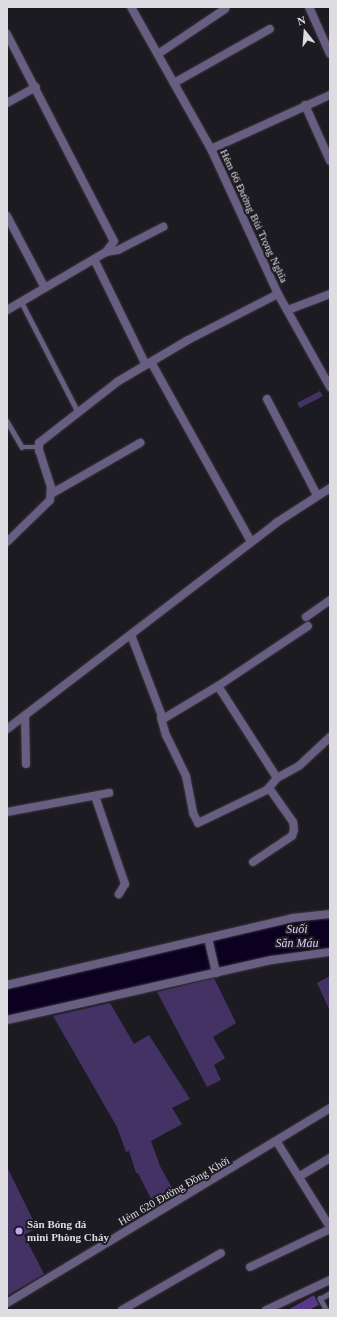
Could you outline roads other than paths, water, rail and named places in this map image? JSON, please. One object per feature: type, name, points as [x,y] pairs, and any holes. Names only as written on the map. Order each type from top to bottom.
[{"type":"street","name":"Hẻm 66 Đường Bùi Trọng Nghĩa","points":[[38,447],[39,443],[117,382],[188,340],[278,294],[211,149],[131,7]]},
{"type":"street","points":[[309,7],[330,54]]},
{"type":"street","points":[[158,54],[225,10]]},
{"type":"street","points":[[174,83],[270,29]]},
{"type":"street","points":[[7,34],[36,87],[114,241],[106,252]]},
{"type":"street","points":[[7,103],[36,87]]},
{"type":"street","points":[[211,149],[330,94]]},
{"type":"street","points":[[305,105],[330,161]]},
{"type":"street","points":[[7,216],[45,288]]},
{"type":"street","points":[[7,310],[22,303],[106,252],[118,250],[163,227]]},
{"type":"street","points":[[94,259],[149,364],[251,542]]},
{"type":"street","points":[[278,294],[330,387]]},
{"type":"street","points":[[288,310],[330,294]]},
{"type":"street","points":[[268,398],[317,495]]},
{"type":"street","points":[[51,494],[140,442]]},
{"type":"street","points":[[7,542],[47,504],[51,494],[51,487],[38,447]]},
{"type":"street","points":[[7,729],[251,542],[317,495],[330,488]]},
{"type":"street","points":[[306,617],[330,600]]},
{"type":"street","points":[[161,718],[218,686],[308,626]]},
{"type":"street","points":[[131,635],[166,735],[186,776],[193,813],[198,823],[234,808],[269,788],[277,778],[300,765],[330,737]]},
{"type":"street","points":[[218,686],[277,778]]},
{"type":"street","points":[[25,716],[26,764]]},
{"type":"street","points":[[253,862],[292,836],[294,830],[292,822],[269,788]]},
{"type":"street","points":[[7,812],[109,793]]},
{"type":"street","points":[[95,796],[125,884],[119,894]]},
{"type":"street","points":[[7,985],[292,918],[330,914]]},
{"type":"street","points":[[208,938],[216,973]]},
{"type":"street","points":[[7,1020],[272,960],[330,952]]},
{"type":"street","name":"Hẻm 620 Đường Đồng Khởi","points":[[7,1303],[277,1142],[330,1108]]},
{"type":"street","points":[[250,1267],[330,1228],[300,1176],[277,1142]]},
{"type":"street","points":[[300,1176],[330,1158]]},
{"type":"street","points":[[122,1310],[221,1253]]},
{"type":"street","points":[[266,1310],[330,1280]]},
{"type":"lane","points":[[22,303],[78,412]]},
{"type":"lane","points":[[7,421],[22,447],[38,447]]},
{"type":"lane","points":[[326,1310],[320,1299],[330,1293]]},
{"type":"water","name":"Suối Săn Máu","points":[[330,917],[330,949],[7,1017],[7,989],[290,922]]},
{"type":"place","name":"Sân Bóng đá mini Phòng Cháy","points":[[19,1231]]}]
